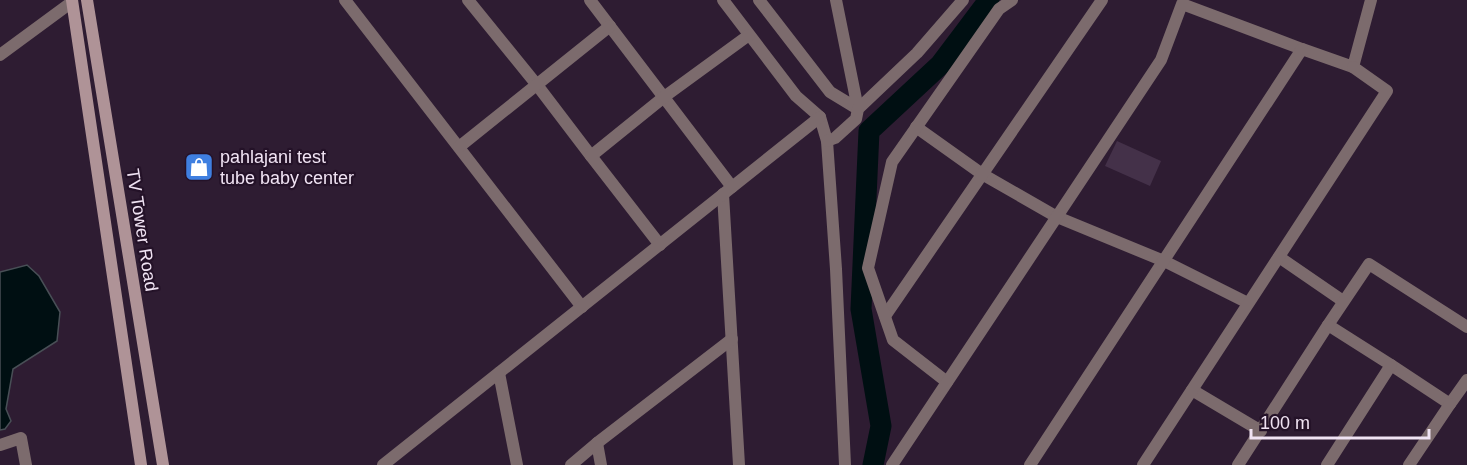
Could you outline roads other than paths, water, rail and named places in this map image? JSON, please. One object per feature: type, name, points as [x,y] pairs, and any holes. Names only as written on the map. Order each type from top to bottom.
[{"type":"main road","name":"TV Tower Road","points":[[87,0],[162,465]]},
{"type":"main road","name":"TV Tower Road","points":[[72,1],[141,465]]},
{"type":"street","points":[[345,0],[582,307]]},
{"type":"street","points":[[468,0],[537,85],[660,245]]},
{"type":"street","points":[[590,0],[664,97],[728,190],[732,339],[739,465]]},
{"type":"street","points":[[723,0],[796,96],[820,117],[827,141],[836,269],[844,465]]},
{"type":"street","points":[[759,0],[830,92],[858,109]]},
{"type":"street","points":[[827,141],[835,138],[856,119],[858,109],[836,0]]},
{"type":"street","points":[[858,109],[917,53],[963,0]]},
{"type":"street","points":[[947,382],[893,340],[868,268],[892,162],[999,9],[1012,0]]},
{"type":"street","points":[[885,316],[1102,0]]},
{"type":"street","points":[[1353,67],[1371,0]]},
{"type":"street","points":[[0,56],[72,1]]},
{"type":"street","points":[[892,465],[1161,60],[1178,1],[1353,67],[1387,91],[1143,465]]},
{"type":"street","points":[[459,147],[610,26]]},
{"type":"street","points":[[591,156],[664,97],[749,35]]},
{"type":"street","points":[[1030,465],[1302,49]]},
{"type":"street","points":[[383,465],[395,461],[499,373],[820,117]]},
{"type":"street","points":[[916,127],[982,174],[1057,216],[1164,261],[1248,303]]},
{"type":"street","points":[[1279,257],[1344,301]]},
{"type":"street","points":[[1238,465],[1370,264],[1467,327]]},
{"type":"street","points":[[1328,325],[1450,404]]},
{"type":"street","points":[[571,465],[732,339]]},
{"type":"street","points":[[1328,465],[1391,365]]},
{"type":"street","points":[[499,373],[517,465]]},
{"type":"street","points":[[1409,465],[1467,380]]},
{"type":"street","points":[[1191,390],[1261,431]]},
{"type":"street","points":[[0,445],[21,438],[26,465]]},
{"type":"street","points":[[597,443],[601,465]]},
{"type":"waterway","points":[[873,465],[881,426],[861,309],[869,131],[940,65],[989,0]]},
{"type":"place","name":"pahlajani test tube baby center","points":[[199,167]]}]
